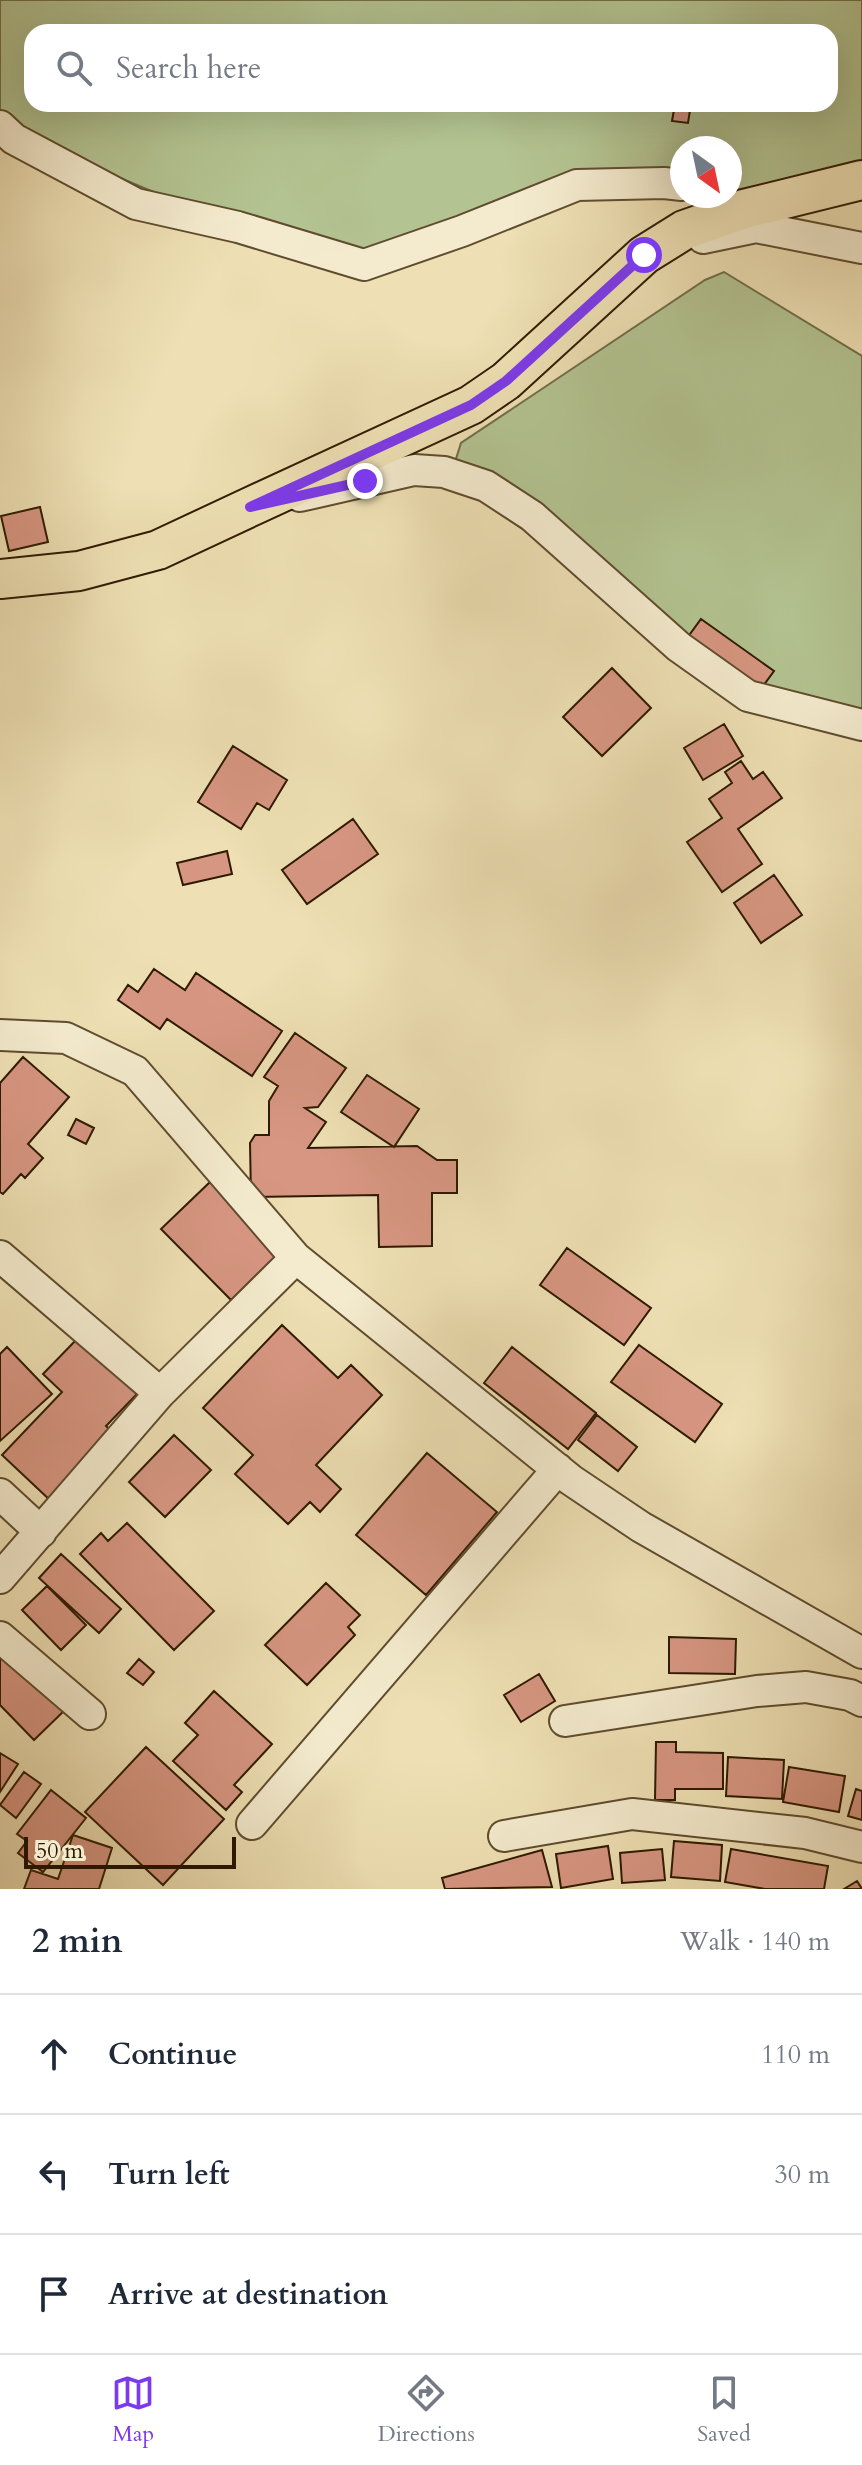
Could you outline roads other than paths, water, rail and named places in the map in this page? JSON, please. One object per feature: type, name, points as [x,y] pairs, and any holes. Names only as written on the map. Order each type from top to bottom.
[{"type":"main road","points":[[0,579],[79,571],[158,550],[471,405],[506,381],[644,255],[684,230],[785,197],[862,180]]},
{"type":"street","points":[[0,126],[14,139],[136,204],[238,227],[364,265],[462,231],[577,185],[670,184]]},
{"type":"street","points":[[742,192],[785,197]]},
{"type":"street","points":[[658,247],[756,227],[862,248]]},
{"type":"street","points":[[250,507],[414,470],[444,472],[486,486],[532,516],[679,647],[730,685],[748,696],[862,725]]},
{"type":"street","points":[[0,1035],[66,1038],[135,1071],[296,1258],[558,1469],[641,1527],[857,1655]]},
{"type":"street","points":[[0,1256],[160,1393]]},
{"type":"street","points":[[0,1578],[160,1393],[296,1258]]},
{"type":"street","points":[[252,1824],[558,1469]]},
{"type":"street","points":[[0,1494],[41,1532]]},
{"type":"street","points":[[0,1637],[90,1714]]},
{"type":"street","points":[[565,1721],[757,1691],[806,1687],[850,1695],[862,1701]]},
{"type":"street","points":[[504,1836],[632,1814],[805,1833],[862,1847]]}]
